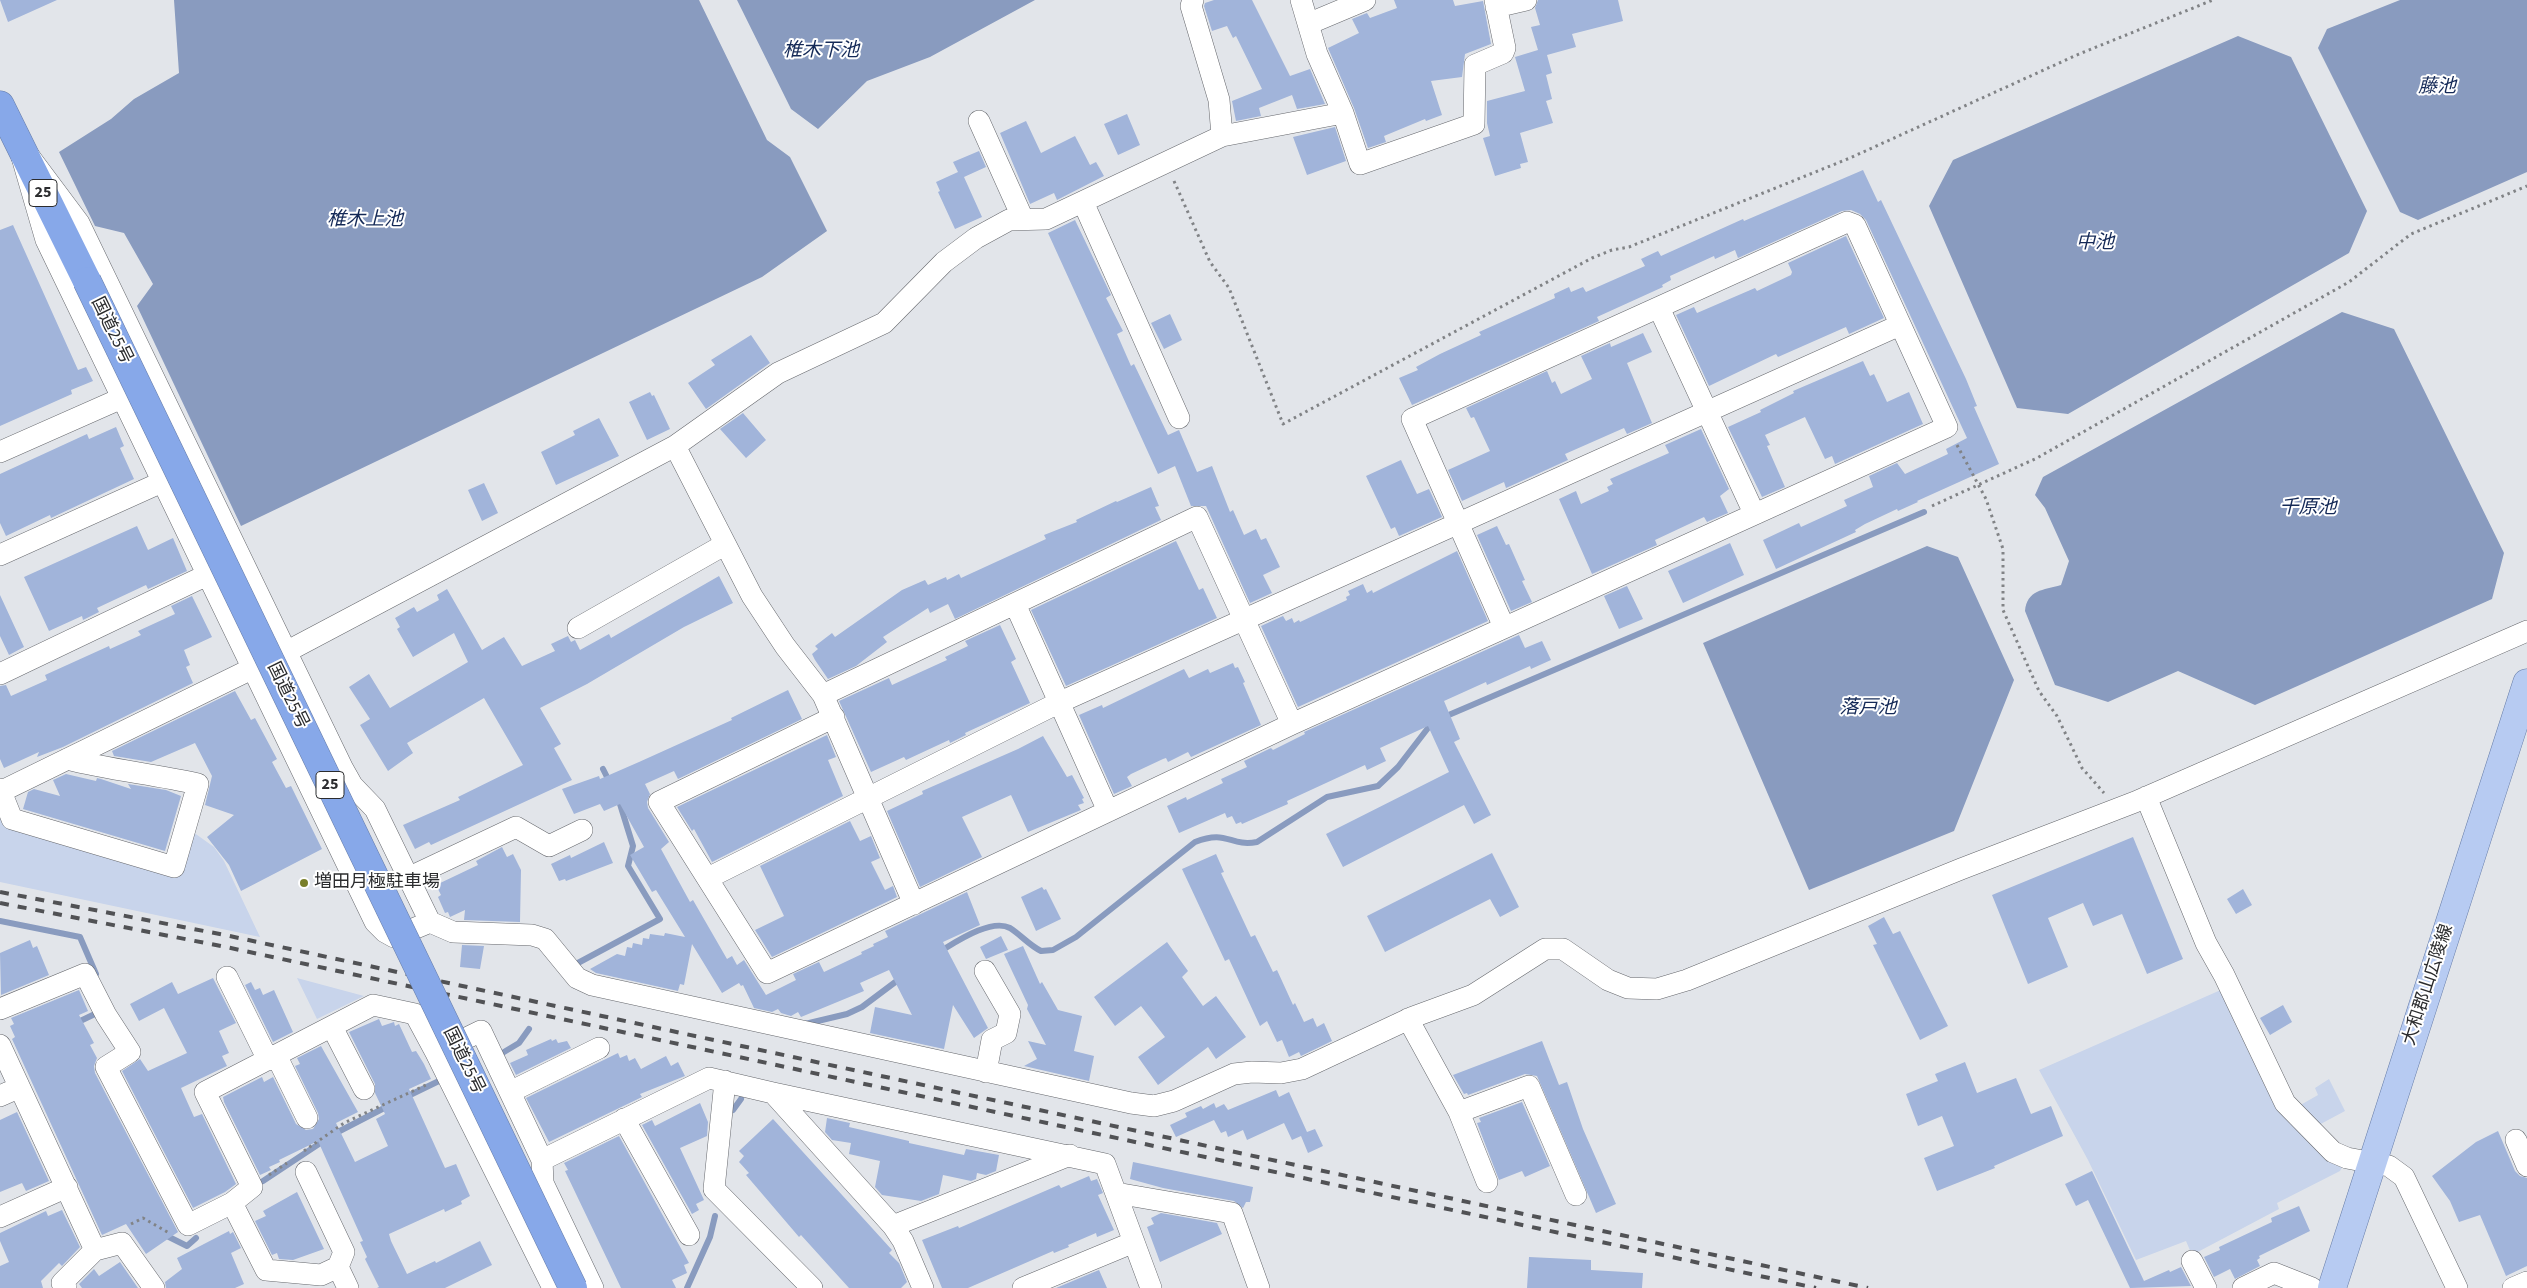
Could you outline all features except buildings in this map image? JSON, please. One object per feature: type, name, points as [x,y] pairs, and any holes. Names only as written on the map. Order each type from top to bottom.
[{"type":"highway","name":"国道25号","points":[[0,105],[9,144],[87,281],[573,1288]]},
{"type":"main road","name":"大和郡山広陵線","points":[[2332,1288],[2527,683]]},
{"type":"street","points":[[1193,0],[1191,6],[1219,100],[1222,136]]},
{"type":"street","points":[[1301,0],[1317,54],[1343,113],[1360,164],[1474,124],[1475,65],[1503,53],[1505,48],[1496,4],[1526,0]]},
{"type":"street","points":[[1308,24],[1365,0]]},
{"type":"street","points":[[67,759],[101,768],[146,772],[198,784],[174,867],[12,819],[0,791],[286,652],[675,446],[778,373],[884,323],[944,262],[976,238],[1009,220],[1046,219],[1222,136],[1343,113]]},
{"type":"street","points":[[979,121],[1023,220]]},
{"type":"street","points":[[9,144],[46,240],[375,922],[394,938],[430,922]]},
{"type":"street","points":[[9,144],[79,223],[343,769],[352,785],[375,808],[430,922],[453,932],[532,935],[545,939],[577,978],[592,985],[1131,1104],[1154,1106],[1174,1101],[1234,1074],[1252,1072],[1281,1073],[1302,1069],[1408,1019],[1474,995],[1545,949],[1563,950],[1608,980],[1628,988],[1657,989],[1687,980],[1961,869],[2146,797],[2527,630]]},
{"type":"street","points":[[1082,202],[1179,418]]},
{"type":"street","points":[[834,717],[659,802],[767,974],[1292,724],[1947,427],[1855,225],[1847,222],[1412,419],[1504,627]]},
{"type":"street","points":[[1660,308],[1754,513]]},
{"type":"street","points":[[708,878],[1058,704],[1900,325]]},
{"type":"street","points":[[0,452],[122,398]]},
{"type":"street","points":[[675,446],[724,545],[752,596],[785,646],[823,695],[834,717],[866,798],[914,904]]},
{"type":"street","points":[[0,555],[162,482]]},
{"type":"street","points":[[823,695],[1197,517],[1243,622],[1292,724]]},
{"type":"street","points":[[578,628],[724,545]]},
{"type":"street","points":[[0,674],[207,575]]},
{"type":"street","points":[[1015,604],[1058,704],[1108,811]]},
{"type":"street","points":[[309,786],[343,769]]},
{"type":"street","points":[[2146,797],[2206,943],[2224,975],[2284,1103],[2333,1152],[2389,1166],[2404,1177],[2457,1288]]},
{"type":"street","points":[[408,878],[516,827],[550,846],[582,830]]},
{"type":"street","points":[[985,971],[1010,1014],[1006,1033],[992,1040],[986,1072]]},
{"type":"street","points":[[0,1009],[85,974],[106,1015],[130,1052],[106,1067],[188,1225],[232,1203],[252,1187],[205,1092],[373,1006],[415,1014],[553,1288]]},
{"type":"street","points":[[227,977],[308,1118]]},
{"type":"street","points":[[1408,1019],[1459,1112],[1487,1182]]},
{"type":"street","points":[[332,1027],[364,1089]]},
{"type":"street","points":[[436,1053],[481,1031],[542,1160],[542,1183],[593,1288]]},
{"type":"street","points":[[0,1045],[9,1092],[67,1187],[95,1250]]},
{"type":"street","points":[[510,1092],[599,1048]]},
{"type":"street","points":[[542,1160],[709,1078],[725,1081],[773,1093],[1070,1154],[1105,1164],[1151,1288]]},
{"type":"street","points":[[725,1081],[714,1190],[812,1288]]},
{"type":"street","points":[[1459,1112],[1529,1086],[1576,1195]]},
{"type":"street","points":[[773,1093],[893,1226],[902,1241],[923,1288]]},
{"type":"street","points":[[624,1119],[689,1234]]},
{"type":"street","points":[[2516,1140],[2527,1166]]},
{"type":"street","points":[[893,1226],[1070,1154]]},
{"type":"street","points":[[232,1203],[266,1270],[321,1275],[338,1267],[344,1252],[299,1162]]},
{"type":"street","points":[[0,1217],[67,1187]]},
{"type":"street","points":[[1116,1193],[1232,1213],[1259,1288]]},
{"type":"street","points":[[1023,1288],[1134,1242]]},
{"type":"street","points":[[66,1288],[62,1283],[95,1250],[122,1243],[154,1288]]},
{"type":"street","points":[[539,1259],[572,1244]]},
{"type":"street","points":[[2192,1261],[2206,1288]]},
{"type":"street","points":[[338,1267],[348,1288]]},
{"type":"street","points":[[2243,1288],[2274,1273],[2312,1288]]},
{"type":"street","points":[[2513,1288],[2527,1282]]},
{"type":"path","points":[[1166,162],[1210,262],[1229,288],[1283,424],[1592,258],[1612,250],[1629,248],[1850,158],[2079,54],[2213,0]]},
{"type":"path","points":[[1932,506],[2037,458],[2349,282],[2412,234],[2527,186]]},
{"type":"path","points":[[1947,427],[1986,499],[2004,550],[2003,610],[2039,691],[2057,716],[2082,768],[2118,808]]},
{"type":"path","points":[[252,1187],[299,1162],[344,1124],[447,1075]]},
{"type":"path","points":[[139,1220],[143,1218]]},
{"type":"shaded area","points":[[0,806],[177,875],[193,832],[214,847],[224,861],[260,937],[0,882]]},
{"type":"shaded area","points":[[297,978],[364,996],[317,1019]]},
{"type":"shaded area","points":[[2223,989],[2255,1050],[2345,1161],[2340,1171],[2277,1203],[2279,1209],[2192,1255],[2186,1241],[2136,1260],[2088,1160],[2039,1070]]},
{"type":"shaded area","points":[[2329,1079],[2345,1111],[2315,1127],[2297,1107],[2318,1095],[2315,1088]]},
{"type":"water","name":"椎木上池","points":[[174,0],[699,0],[767,140],[790,157],[827,231],[762,277],[241,526],[137,306],[153,284],[124,233],[95,226],[59,152],[111,119],[134,99],[179,73]]},
{"type":"water","name":"椎木下池","points":[[737,0],[1035,0],[930,57],[867,81],[818,129],[791,109]]},
{"type":"water","name":"藤池","points":[[2400,0],[2527,0],[2527,172],[2418,220],[2400,212],[2318,48],[2327,29]]},
{"type":"water","name":"中池","points":[[2238,36],[2291,57],[2367,211],[2349,253],[2068,414],[2017,408],[1929,206],[1953,160]]},
{"type":"water","name":"千原池","points":[[2342,312],[2394,329],[2504,553],[2492,599],[2255,705],[2178,671],[2108,702],[2055,685],[2025,611],[2029,599],[2037,592],[2061,585],[2069,561],[2045,508],[2035,495],[2043,477]]},
{"type":"water","name":"落戸池","points":[[1927,546],[1958,557],[2014,680],[1954,831],[1809,890],[1703,643]]},
{"type":"waterway","points":[[939,952],[974,932],[993,926],[1010,928],[1041,951],[1053,950],[1076,937],[1195,842],[1215,837],[1248,843],[1257,842],[1327,797],[1378,786],[1398,767],[1428,728],[1444,717],[1924,512]]},
{"type":"waterway","points":[[603,769],[610,783]]},
{"type":"waterway","points":[[576,964],[660,919],[628,866],[633,846],[620,804]]},
{"type":"waterway","points":[[0,921],[80,937],[96,974]]},
{"type":"waterway","points":[[805,1024],[847,1014],[862,1007],[902,977]]},
{"type":"waterway","points":[[76,1023],[97,1013]]},
{"type":"waterway","points":[[504,1052],[519,1043],[529,1029]]},
{"type":"waterway","points":[[406,1097],[441,1080]]},
{"type":"waterway","points":[[733,1110],[741,1099]]},
{"type":"waterway","points":[[263,1181],[334,1134],[390,1105]]},
{"type":"waterway","points":[[687,1288],[710,1237],[715,1216]]},
{"type":"waterway","points":[[163,1234],[187,1246],[196,1238]]},
{"type":"railway","points":[[0,892],[225,935],[1868,1288]]},
{"type":"railway","points":[[0,903],[226,947],[1816,1288]]},
{"type":"place","name":"増田月極駐車場","points":[[304,883]]}]
